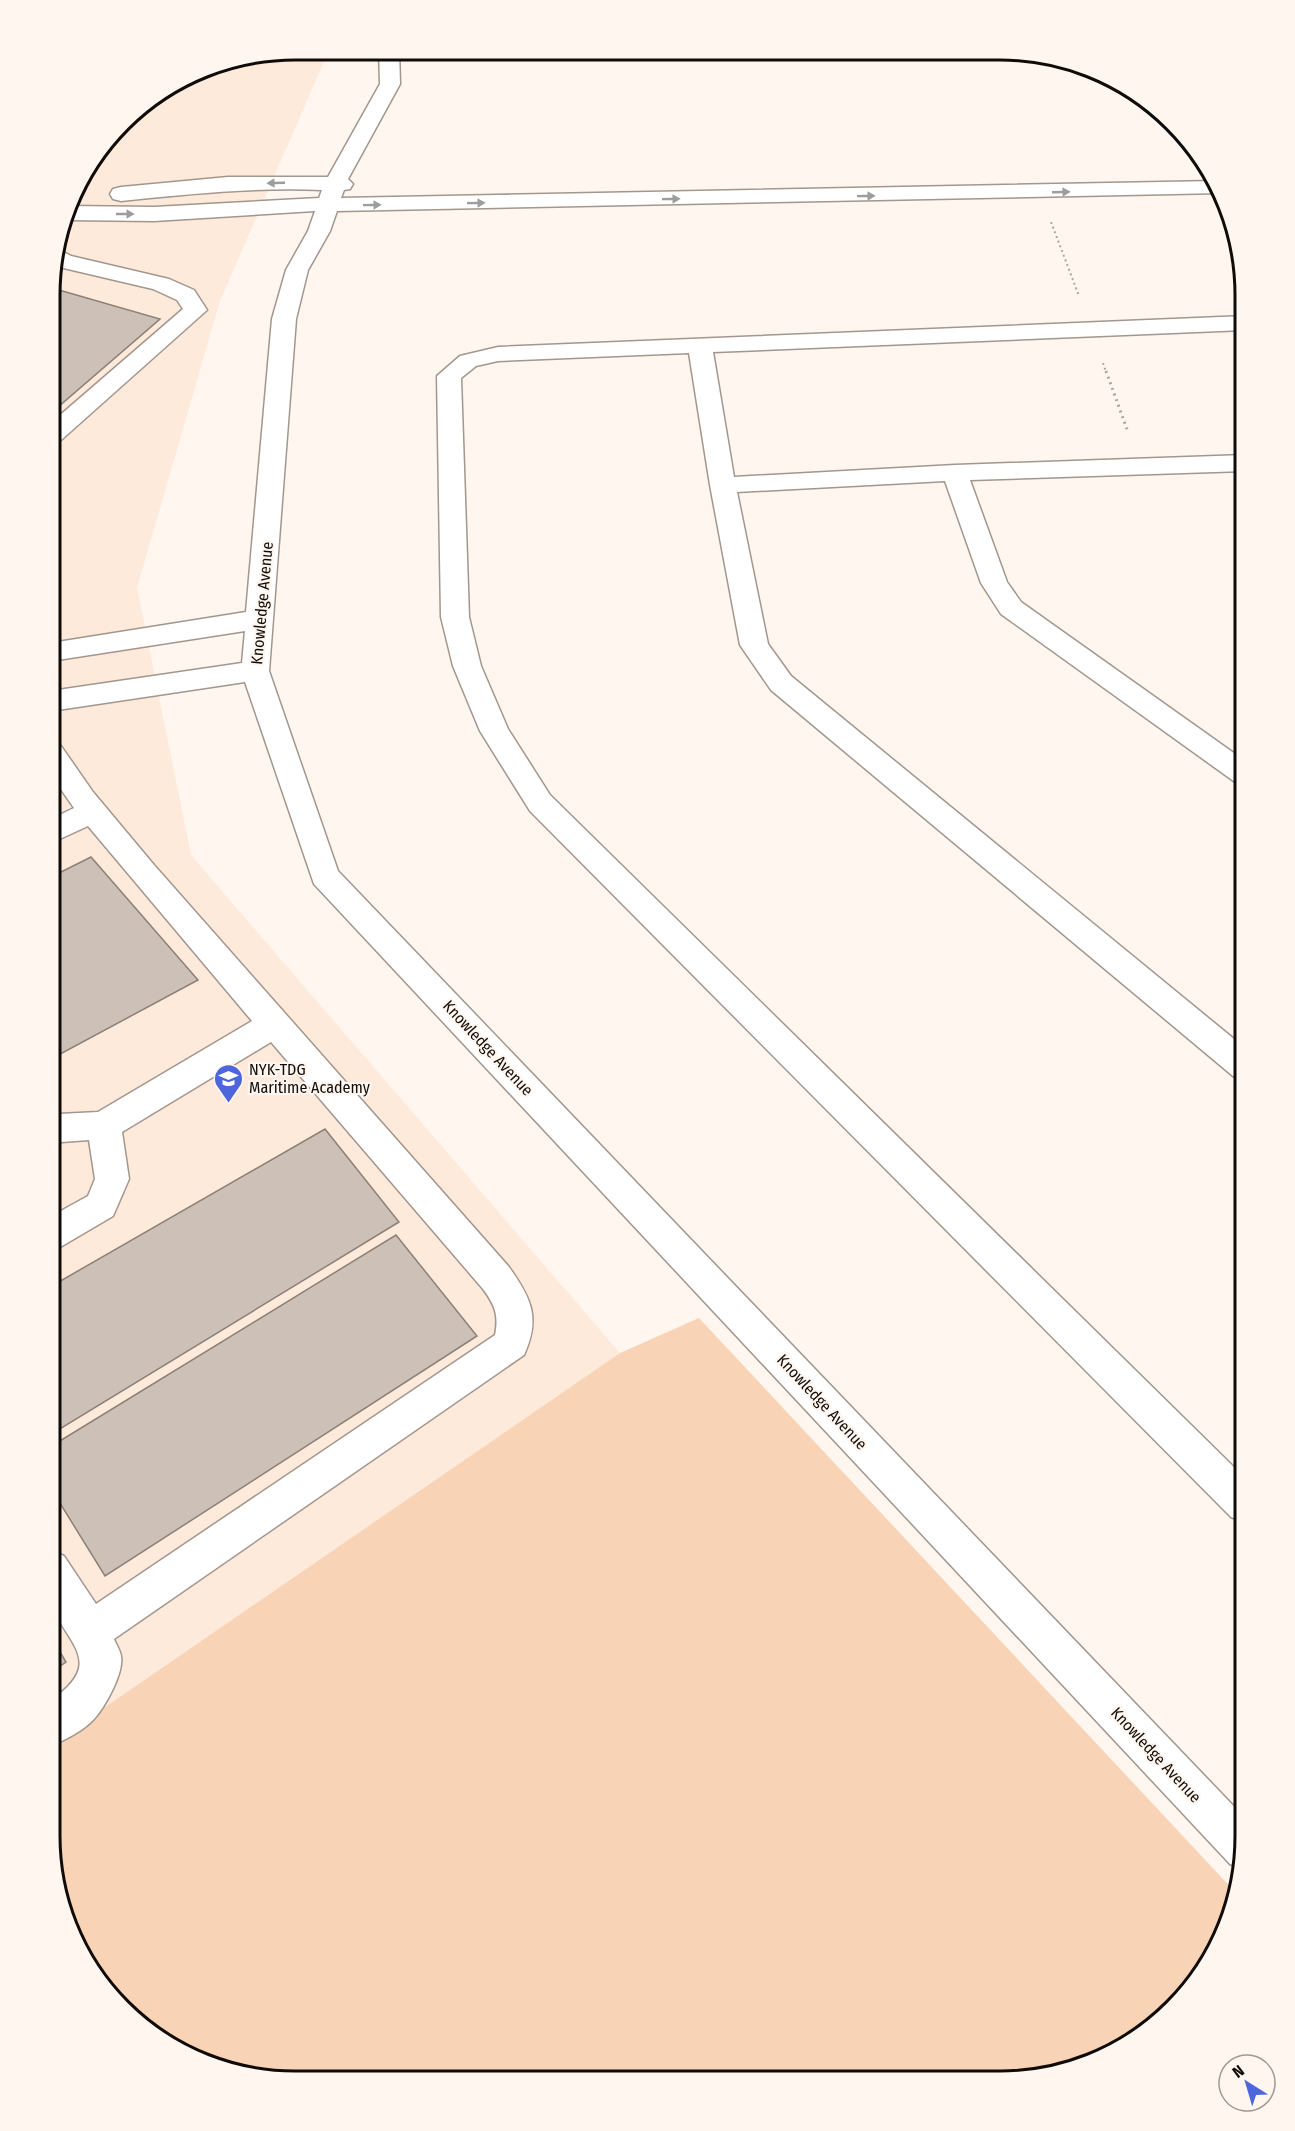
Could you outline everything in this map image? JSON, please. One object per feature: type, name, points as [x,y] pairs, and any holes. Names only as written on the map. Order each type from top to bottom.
[{"type":"street","name":"Knowledge Avenue","points":[[389,60],[390,84],[330,195],[319,231],[297,270],[284,319],[255,671],[325,876],[1235,1838]]},
{"type":"street","points":[[75,213],[154,214],[303,205],[330,195],[420,186],[1198,168]]},
{"type":"street","points":[[82,195],[132,194],[228,184],[330,195],[1209,187]]},
{"type":"street","points":[[60,428],[195,310],[186,295],[161,284],[63,261]]},
{"type":"street","points":[[1235,323],[498,354],[468,361],[449,376],[455,617],[467,666],[494,730],[540,803],[1235,1494]]},
{"type":"street","points":[[700,345],[723,485],[754,645],[781,683],[1235,1059]]},
{"type":"street","points":[[723,485],[956,473],[1235,463]]},
{"type":"street","points":[[956,473],[994,584],[1011,608],[1235,768]]},
{"type":"street","points":[[60,651],[261,619]]},
{"type":"street","points":[[60,700],[255,671]]},
{"type":"street","points":[[60,765],[143,873],[496,1278],[514,1303],[516,1322],[511,1344],[91,1631]]},
{"type":"street","points":[[60,828],[93,811]]},
{"type":"street","points":[[60,1128],[104,1126],[275,1023]]},
{"type":"street","points":[[60,1229],[100,1206],[112,1179],[104,1126]]},
{"type":"street","points":[[60,1584],[91,1631],[101,1657],[97,1678],[79,1705],[60,1718]]},
{"type":"shaded area","name":"NYK-TDG Maritime Academy","points":[[325,60],[220,301],[137,588],[191,855],[620,1353],[60,1738],[60,295],[62,264],[72,219],[84,191],[118,140],[140,118],[177,91],[219,72],[264,62]]},
{"type":"shaded area","points":[[699,1318],[1229,1886],[1223,1912],[1204,1954],[1177,1991],[1155,2013],[1118,2040],[1104,2047],[1076,2059],[1031,2069],[1000,2071],[295,2071],[264,2069],[234,2063],[191,2047],[177,2040],[140,2013],[118,1991],[91,1954],[72,1912],[68,1897],[62,1867],[60,1836],[60,1738],[620,1353]]},
{"type":"building","points":[[60,290],[160,319],[60,405]]},
{"type":"building","points":[[91,857],[198,980],[60,1054],[60,872]]},
{"type":"building","points":[[325,1129],[399,1222],[60,1429],[60,1281]]},
{"type":"building","points":[[396,1235],[477,1336],[105,1576],[60,1503],[60,1441]]},
{"type":"building","points":[[60,1652],[66,1662],[60,1666]]},
{"type":"place","name":"NYK-TDG Maritime Academy","points":[[228,1104]]}]
